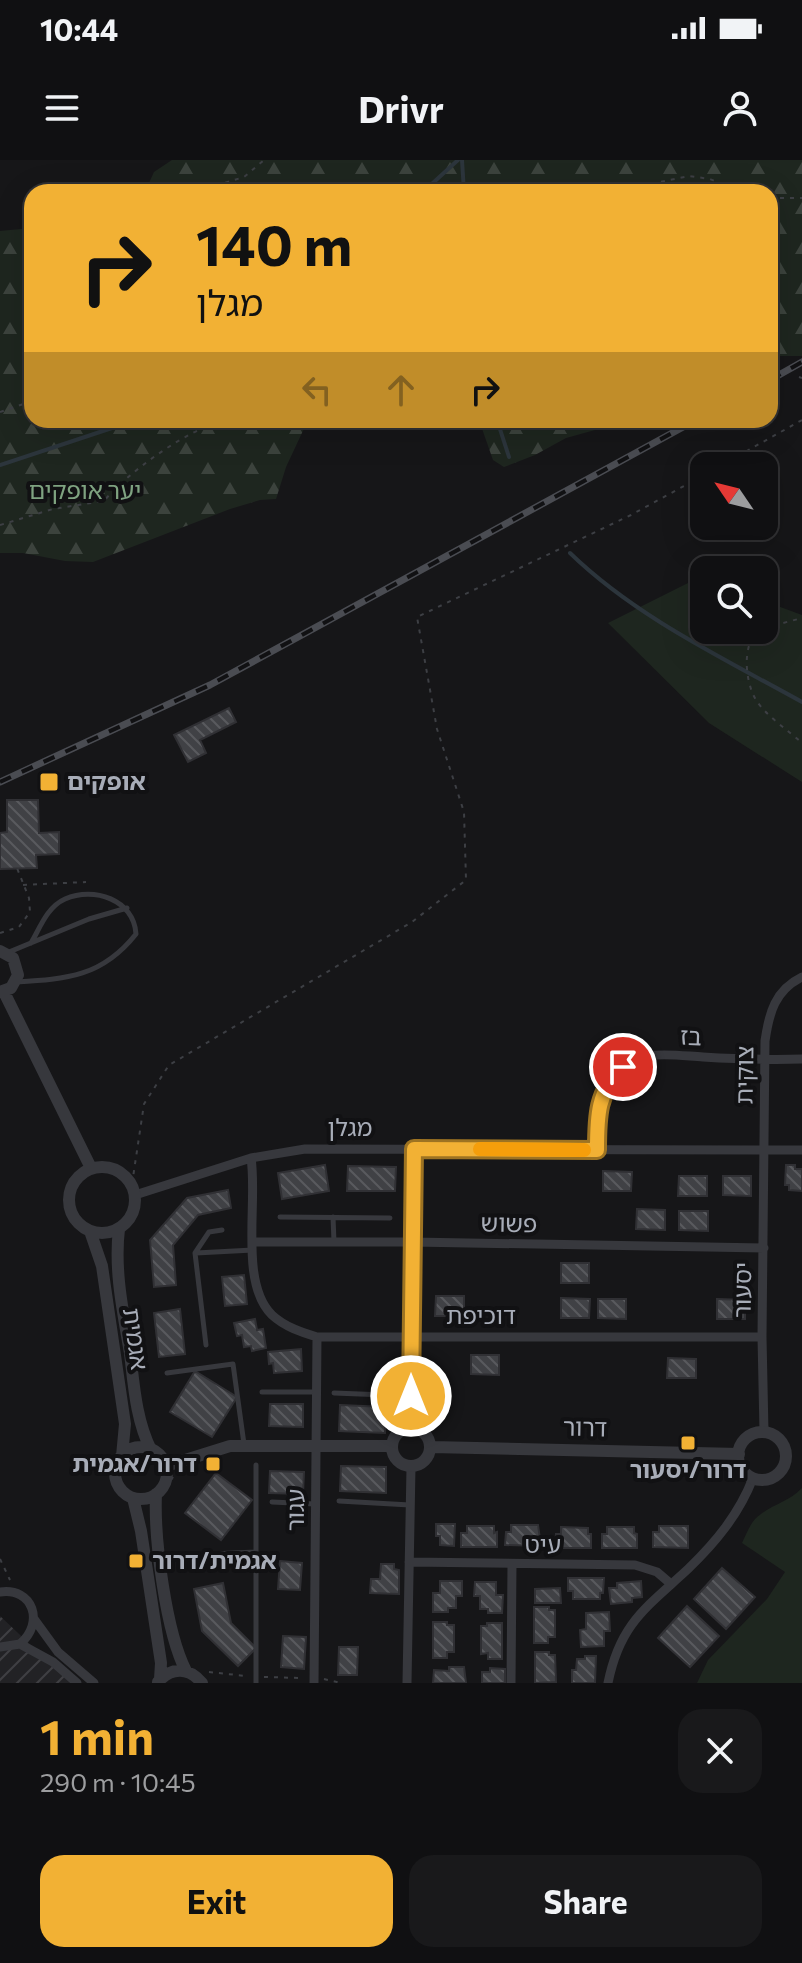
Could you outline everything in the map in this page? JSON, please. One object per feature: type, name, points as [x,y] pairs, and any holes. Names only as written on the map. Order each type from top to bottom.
[{"type":"street","points":[[4,952],[17,964],[18,975],[15,982],[2,992],[91,1168]]},
{"type":"street","name":"צוקית","points":[[764,1150],[768,1020],[772,1006],[786,987],[802,977]]},
{"type":"street","name":"בז","points":[[597,1150],[598,1106],[604,1090],[613,1077],[633,1061],[662,1055],[802,1059]]},
{"type":"street","name":"מגלן","points":[[134,1190],[251,1158],[305,1149],[764,1150]]},
{"type":"street","points":[[411,1427],[414,1149]]},
{"type":"street","points":[[764,1150],[802,1150]]},
{"type":"street","name":"יסעור","points":[[764,1150],[764,1432]]},
{"type":"street","name":"דוכיפת","points":[[251,1158],[254,1275],[262,1303],[273,1316],[289,1327],[317,1337],[762,1337]]},
{"type":"street","points":[[110,1167],[127,1177],[134,1190],[132,1214],[119,1229],[104,1233],[90,1231],[76,1220],[69,1202],[74,1181],[91,1168],[110,1167]]},
{"type":"street","name":"אגמית","points":[[119,1229],[116,1255],[124,1313],[140,1420],[151,1450]]},
{"type":"street","name":"אגמית","points":[[90,1231],[102,1266],[123,1408],[122,1456]]},
{"type":"street","name":"פשוש","points":[[253,1246],[413,1242],[764,1248]]},
{"type":"street","name":"עגור","points":[[314,1680],[317,1337]]},
{"type":"street","points":[[411,1427],[427,1435],[431,1447],[425,1461],[411,1467],[399,1463],[392,1446],[400,1431],[411,1427]]},
{"type":"street","points":[[764,1432],[779,1438],[786,1453],[784,1466],[777,1475],[765,1480],[753,1478],[743,1471],[739,1454],[747,1438],[764,1432]]},
{"type":"street","points":[[166,1466],[230,1446],[392,1446]]},
{"type":"street","name":"דרור","points":[[431,1447],[739,1454]]},
{"type":"street","points":[[139,1448],[151,1450],[160,1456],[166,1466],[165,1482],[156,1494],[133,1498],[121,1490],[115,1470],[122,1456],[139,1448]]},
{"type":"street","points":[[786,1453],[802,1453]]},
{"type":"street","points":[[407,1683],[411,1467]]},
{"type":"street","points":[[608,1683],[619,1645],[642,1609],[727,1527],[753,1478]]},
{"type":"street","points":[[156,1494],[156,1529],[173,1638],[186,1671]]},
{"type":"street","points":[[133,1498],[161,1663],[159,1681]]},
{"type":"street","name":"עיט","points":[[409,1562],[635,1565],[657,1572],[671,1584]]},
{"type":"street","points":[[511,1683],[512,1564]]},
{"type":"street","points":[[0,1592],[14,1592],[28,1602],[34,1619],[58,1652],[94,1683]]},
{"type":"street","points":[[0,1647],[20,1644],[33,1629],[34,1619]]},
{"type":"street","points":[[20,1644],[53,1662],[77,1683]]},
{"type":"street","points":[[159,1681],[172,1671],[186,1671],[202,1683]]},
{"type":"lane","points":[[15,982],[72,978],[113,959],[136,934],[135,921],[128,908],[109,898],[86,895],[65,899],[49,910],[31,943]]},
{"type":"lane","points":[[4,952],[89,919],[128,908]]},
{"type":"lane","points":[[280,1217],[390,1218]]},
{"type":"lane","points":[[333,1217],[334,1242]]},
{"type":"lane","points":[[206,1345],[195,1253],[209,1232],[222,1230]]},
{"type":"lane","points":[[195,1253],[253,1246]]},
{"type":"lane","points":[[167,1373],[233,1364],[244,1445]]},
{"type":"lane","points":[[262,1392],[316,1392]]},
{"type":"lane","points":[[334,1393],[411,1396]]},
{"type":"lane","points":[[256,1465],[256,1680]]},
{"type":"lane","points":[[339,1501],[410,1505]]},
{"type":"lane","points":[[272,1502],[316,1504]]},
{"type":"lane","points":[[189,1555],[256,1552]]},
{"type":"path","points":[[221,184],[244,177],[264,160]]},
{"type":"path","points":[[650,184],[689,176],[722,184]]},
{"type":"path","points":[[778,198],[802,198]]},
{"type":"path","points":[[0,412],[24,404]]},
{"type":"path","points":[[745,452],[802,420]]},
{"type":"path","points":[[0,525],[53,509],[104,501],[120,482],[204,428]]},
{"type":"path","points":[[134,1190],[144,1104],[169,1065],[412,922],[466,880],[464,812],[437,729],[417,617],[631,515],[690,483]]},
{"type":"path","points":[[778,625],[802,618]]},
{"type":"path","points":[[749,644],[749,684],[756,701],[802,743]]},
{"type":"path","points":[[0,933],[19,927],[30,912],[29,898],[17,868]]},
{"type":"path","points":[[22,886],[86,882]]},
{"type":"path","points":[[0,1559],[8,1571],[14,1592]]},
{"type":"path","points":[[211,1673],[256,1680],[341,1683]]},
{"type":"shaded area","points":[[0,1616],[71,1683],[0,1683]]},
{"type":"green space","points":[[172,160],[802,160],[802,356],[778,356],[778,184],[149,184],[154,172]]},
{"type":"green space","name":"יער אופקים","points":[[24,229],[24,428],[304,428],[286,467],[276,499],[260,500],[230,509],[93,562],[0,553],[0,231]]},
{"type":"green space","points":[[482,428],[602,428],[566,438],[504,467],[493,460]]},
{"type":"green space","points":[[690,582],[690,644],[778,644],[778,606],[802,615],[802,782],[709,723],[608,623]]},
{"type":"green space","points":[[802,1488],[802,1683],[697,1683],[708,1660],[767,1599],[785,1572],[742,1543],[750,1527],[766,1511]]},
{"type":"building","points":[[229,708],[236,722],[200,740],[206,753],[188,762],[174,735]]},
{"type":"building","points":[[7,800],[38,800],[39,833],[59,832],[59,854],[36,855],[37,868],[0,869],[0,833],[7,832]]},
{"type":"building","points":[[325,1165],[329,1191],[282,1199],[278,1173]]},
{"type":"building","points":[[786,1165],[802,1169],[802,1191],[789,1190],[789,1185],[785,1185]]},
{"type":"building","points":[[348,1166],[396,1167],[395,1191],[347,1191]]},
{"type":"building","points":[[603,1171],[632,1172],[631,1191],[603,1191]]},
{"type":"building","points":[[679,1176],[707,1176],[707,1196],[678,1196]]},
{"type":"building","points":[[723,1176],[751,1176],[751,1196],[723,1195]]},
{"type":"building","points":[[228,1190],[231,1208],[198,1215],[173,1245],[176,1285],[154,1287],[150,1240],[187,1198]]},
{"type":"building","points":[[637,1209],[665,1210],[665,1230],[636,1229]]},
{"type":"building","points":[[679,1211],[708,1211],[708,1231],[679,1230]]},
{"type":"building","points":[[561,1263],[589,1263],[589,1283],[561,1283]]},
{"type":"building","points":[[244,1275],[247,1304],[225,1306],[222,1277]]},
{"type":"building","points":[[436,1296],[464,1296],[464,1316],[435,1316]]},
{"type":"building","points":[[561,1298],[590,1299],[589,1318],[561,1318]]},
{"type":"building","points":[[598,1299],[626,1299],[626,1319],[598,1318]]},
{"type":"building","points":[[717,1299],[745,1300],[745,1319],[717,1319]]},
{"type":"building","points":[[180,1309],[185,1354],[159,1357],[154,1313]]},
{"type":"building","points":[[255,1319],[257,1330],[263,1329],[266,1348],[252,1351],[251,1346],[244,1347],[242,1335],[237,1336],[234,1323]]},
{"type":"building","points":[[301,1349],[302,1371],[274,1373],[268,1352]]},
{"type":"building","points":[[471,1355],[499,1355],[499,1375],[471,1374]]},
{"type":"building","points":[[668,1358],[696,1359],[696,1378],[667,1378]]},
{"type":"building","points":[[195,1371],[237,1397],[212,1437],[170,1412]]},
{"type":"building","points":[[270,1404],[303,1404],[303,1427],[269,1426]]},
{"type":"building","points":[[340,1405],[386,1407],[385,1433],[339,1431]]},
{"type":"building","points":[[341,1466],[386,1467],[386,1493],[340,1491]]},
{"type":"building","points":[[270,1471],[304,1472],[303,1494],[269,1493]]},
{"type":"building","points":[[216,1473],[252,1500],[221,1540],[185,1513]]},
{"type":"building","points":[[436,1524],[455,1524],[454,1546],[440,1545]]},
{"type":"building","points":[[511,1525],[538,1525],[541,1546],[505,1545],[506,1532],[511,1532]]},
{"type":"building","points":[[467,1526],[494,1526],[497,1547],[461,1547],[461,1533],[467,1533]]},
{"type":"building","points":[[659,1526],[688,1526],[688,1548],[653,1547],[653,1532],[659,1532]]},
{"type":"building","points":[[561,1527],[588,1528],[591,1548],[555,1548],[556,1534],[561,1534]]},
{"type":"building","points":[[607,1527],[634,1527],[637,1548],[602,1548],[602,1534],[607,1534]]},
{"type":"building","points":[[280,1561],[302,1563],[300,1590],[278,1589]]},
{"type":"building","points":[[381,1564],[394,1564],[394,1569],[399,1570],[399,1594],[370,1593],[371,1579],[380,1579]]},
{"type":"building","points":[[722,1568],[755,1597],[726,1629],[694,1599]]},
{"type":"building","points":[[568,1578],[604,1578],[600,1599],[573,1599],[573,1591],[568,1591]]},
{"type":"building","points":[[440,1581],[462,1581],[462,1596],[456,1596],[456,1608],[448,1608],[448,1612],[433,1612],[433,1593],[440,1593]]},
{"type":"building","points":[[641,1581],[642,1597],[632,1598],[632,1602],[611,1604],[609,1588],[617,1588],[617,1583]]},
{"type":"building","points":[[475,1582],[496,1582],[496,1595],[503,1595],[502,1613],[488,1613],[488,1609],[480,1609],[480,1596],[474,1596]]},
{"type":"building","points":[[223,1583],[231,1623],[256,1648],[238,1666],[202,1631],[194,1589]]},
{"type":"building","points":[[560,1588],[561,1603],[535,1603],[535,1589]]},
{"type":"building","points":[[687,1606],[719,1636],[690,1667],[658,1638]]},
{"type":"building","points":[[534,1607],[555,1610],[555,1637],[548,1637],[548,1643],[534,1643]]},
{"type":"building","points":[[609,1612],[610,1631],[604,1631],[604,1646],[581,1647],[580,1630],[586,1629],[586,1613]]},
{"type":"building","points":[[433,1622],[454,1625],[454,1652],[447,1652],[447,1658],[433,1658]]},
{"type":"building","points":[[487,1623],[502,1623],[502,1659],[488,1659],[488,1653],[481,1654],[481,1626],[487,1626]]},
{"type":"building","points":[[283,1636],[306,1637],[304,1669],[281,1667]]},
{"type":"building","points":[[339,1647],[358,1647],[357,1675],[338,1675]]},
{"type":"building","points":[[535,1652],[555,1655],[556,1682],[535,1683]]},
{"type":"building","points":[[585,1656],[596,1656],[595,1683],[572,1683],[572,1670],[576,1670],[577,1659],[585,1659]]},
{"type":"building","points":[[449,1667],[464,1667],[466,1683],[433,1683],[434,1670],[449,1671]]},
{"type":"building","points":[[490,1668],[505,1669],[505,1683],[482,1683],[482,1672],[490,1672]]},
{"type":"waterway","points":[[432,184],[458,160]]},
{"type":"waterway","points":[[462,160],[464,184]]},
{"type":"waterway","points":[[0,465],[112,428]]},
{"type":"waterway","points":[[500,428],[509,457]]},
{"type":"waterway","points":[[570,553],[652,617],[802,702]]},
{"type":"railway","points":[[778,376],[802,362]]},
{"type":"railway","points":[[0,782],[210,685],[681,428]]},
{"type":"slow traffic","points":[[480,1149],[584,1150]]},
{"type":"place","name":"אופקים","points":[[49,782]]},
{"type":"place","name":"דרור/יסעור","points":[[688,1443]]},
{"type":"place","name":"דרור/אגמית","points":[[213,1464]]},
{"type":"place","name":"אגמית/דרור","points":[[136,1561]]},
{"type":"route","points":[[411,1396],[414,1149],[597,1150],[598,1106],[604,1090],[623,1067]]}]
